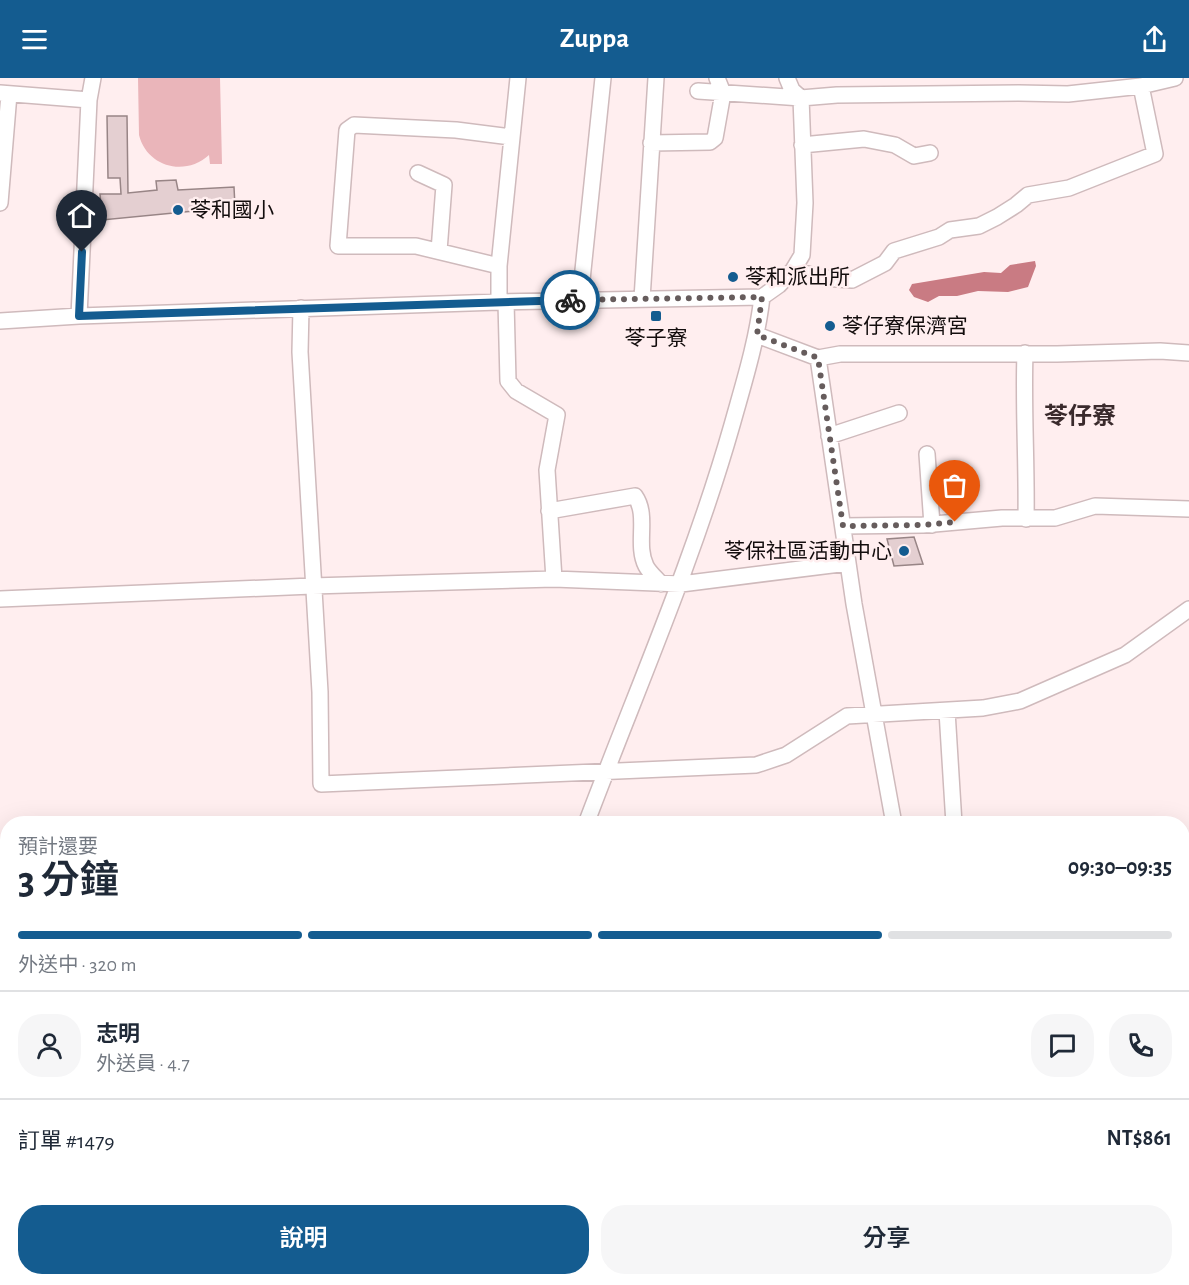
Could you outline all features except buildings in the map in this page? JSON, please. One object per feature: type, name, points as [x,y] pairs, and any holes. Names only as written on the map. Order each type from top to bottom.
[{"type":"street","points":[[79,316],[89,100],[93,78]]},
{"type":"street","points":[[518,78],[499,266],[508,381],[516,391],[557,415],[548,470],[554,579]]},
{"type":"street","points":[[580,299],[603,78]]},
{"type":"street","points":[[642,299],[656,78]]},
{"type":"street","points":[[651,143],[710,142],[715,138],[723,93],[717,78]]},
{"type":"street","points":[[0,321],[79,316],[580,299],[762,297],[794,270],[802,255],[806,203],[801,98],[792,90],[787,78]]},
{"type":"street","points":[[698,92],[801,98],[1019,85],[1068,94],[1141,86],[1175,78]]},
{"type":"street","points":[[794,270],[822,278],[852,280],[885,263],[894,251],[939,237],[950,230],[979,226],[1016,205],[1028,195],[1069,188],[1155,154],[1141,86]]},
{"type":"street","points":[[0,203],[4,94],[89,100]]},
{"type":"street","points":[[499,266],[416,246],[338,246],[347,130],[354,125],[456,130],[511,137]]},
{"type":"street","points":[[802,145],[864,139],[895,146],[914,156],[930,153]]},
{"type":"street","points":[[418,173],[444,185],[439,251]]},
{"type":"street","points":[[589,816],[681,584],[721,463],[757,335],[762,297]]},
{"type":"street","points":[[301,308],[300,352],[320,692],[321,784],[756,765],[786,755],[847,716],[983,708],[1020,701],[1125,655],[1189,609]]},
{"type":"street","points":[[757,335],[818,358],[840,354],[1057,354],[1160,351],[1189,353]]},
{"type":"street","points":[[1025,353],[1023,399],[1027,454],[1026,519]]},
{"type":"street","points":[[818,358],[848,563],[893,816]]},
{"type":"street","points":[[829,436],[899,413]]},
{"type":"street","points":[[927,454],[932,525]]},
{"type":"street","points":[[549,511],[635,496],[641,504],[642,549],[645,566],[661,584]]},
{"type":"street","points":[[843,526],[932,525],[1002,518],[1055,518],[1095,506],[1189,509]]},
{"type":"street","points":[[0,599],[554,579],[681,584],[848,563]]},
{"type":"street","points":[[947,711],[954,816]]},
{"type":"shaded area","points":[[138,78],[220,78],[222,164],[210,164],[209,155],[189,166],[178,167],[158,161],[150,155],[139,135]]},
{"type":"shaded area","points":[[1035,261],[1036,266],[1028,287],[1008,292],[978,291],[957,296],[939,296],[928,302],[914,297],[909,290],[912,284],[984,272],[1001,273],[1010,265]]},
{"type":"way so far","points":[[570,300],[762,297],[757,335],[818,358],[843,526],[923,525],[955,522]]},
{"type":"place","name":"苓和國小","points":[[178,210]]},
{"type":"place","name":"苓和派出所","points":[[733,277]]},
{"type":"place","name":"苓子寮","points":[[656,316]]},
{"type":"place","name":"苓仔寮保濟宮","points":[[830,326]]},
{"type":"place","name":"苓保社區活動中心","points":[[904,551]]},
{"type":"district","name":"苓仔寮","points":[[1080,417]]},
{"type":"route","points":[[82,252],[79,316],[570,300]]}]
